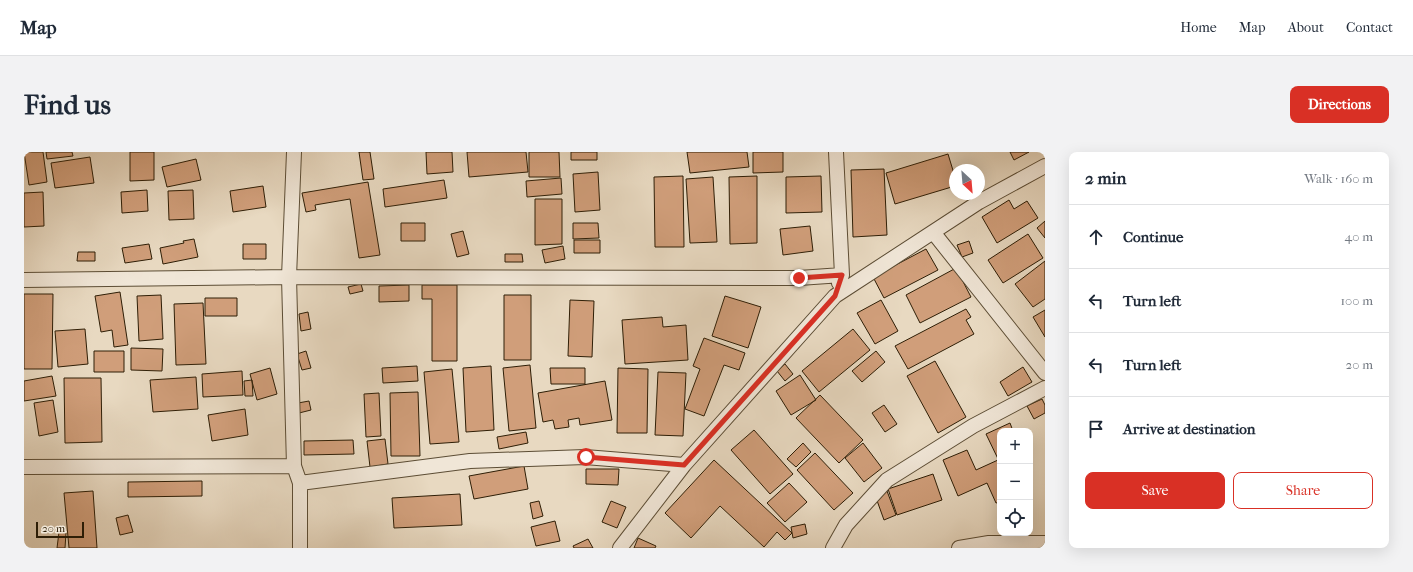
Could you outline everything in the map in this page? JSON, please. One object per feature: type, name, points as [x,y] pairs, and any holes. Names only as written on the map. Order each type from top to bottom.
[{"type":"street","points":[[294,152],[289,277],[294,466],[300,483],[300,548]]},
{"type":"street","points":[[835,296],[842,275],[836,152]]},
{"type":"street","points":[[620,548],[684,465],[835,296],[979,202],[1045,166]]},
{"type":"street","points":[[933,232],[1045,373]]},
{"type":"street","points":[[24,280],[289,277],[799,278],[842,275]]},
{"type":"street","points":[[833,548],[846,525],[887,480],[973,426],[1045,388]]},
{"type":"street","points":[[300,483],[470,461],[586,457],[684,465]]},
{"type":"street","points":[[24,467],[294,466]]},
{"type":"street","points":[[959,548],[989,543],[1045,543]]},
{"type":"building","points":[[24,152],[43,152],[47,182],[29,185]]},
{"type":"building","points":[[46,152],[72,152],[73,156],[47,159]]},
{"type":"building","points":[[130,152],[154,152],[154,180],[130,181]]},
{"type":"building","points":[[359,152],[370,152],[374,179],[363,180]]},
{"type":"building","points":[[426,152],[452,152],[453,172],[427,174]]},
{"type":"building","points":[[467,152],[526,152],[528,172],[469,177]]},
{"type":"building","points":[[529,152],[559,152],[560,177],[529,177]]},
{"type":"building","points":[[571,152],[597,152],[597,160],[571,160]]},
{"type":"building","points":[[687,152],[747,152],[749,167],[690,173]]},
{"type":"building","points":[[753,152],[783,152],[783,172],[753,173]]},
{"type":"building","points":[[1010,152],[1029,152],[1014,160]]},
{"type":"building","points":[[948,154],[951,164],[949,164],[949,188],[895,204],[886,173]]},
{"type":"building","points":[[90,157],[94,183],[55,188],[51,163]]},
{"type":"building","points":[[196,159],[201,180],[167,187],[162,167]]},
{"type":"building","points":[[884,169],[887,235],[853,237],[851,170]]},
{"type":"building","points":[[598,172],[600,210],[575,212],[573,174]]},
{"type":"building","points":[[683,176],[684,247],[655,247],[654,177]]},
{"type":"building","points":[[757,176],[757,243],[730,244],[729,177]]},
{"type":"building","points":[[821,176],[822,212],[786,213],[786,177]]},
{"type":"building","points":[[713,177],[717,242],[690,243],[686,179]]},
{"type":"building","points":[[561,178],[562,194],[527,197],[526,181]]},
{"type":"building","points":[[444,180],[447,198],[385,207],[383,189]]},
{"type":"building","points":[[368,182],[380,255],[359,258],[350,199],[315,205],[316,210],[306,212],[302,193]]},
{"type":"building","points":[[263,186],[266,207],[233,212],[230,191]]},
{"type":"building","points":[[147,190],[148,211],[122,213],[121,192]]},
{"type":"building","points":[[193,190],[194,219],[169,220],[168,191]]},
{"type":"building","points":[[43,192],[44,226],[24,227],[24,193]]},
{"type":"building","points":[[535,199],[562,199],[562,244],[535,245]]},
{"type":"building","points":[[1009,200],[1014,209],[1027,201],[1038,218],[997,243],[982,217]]},
{"type":"building","points":[[1045,221],[1045,238],[1037,228]]},
{"type":"building","points":[[401,223],[425,223],[425,241],[401,241]]},
{"type":"building","points":[[573,223],[598,223],[599,238],[573,239]]},
{"type":"building","points":[[810,226],[813,251],[783,255],[780,229]]},
{"type":"building","points":[[463,231],[469,254],[457,257],[451,234]]},
{"type":"building","points":[[1028,234],[1043,258],[1003,283],[988,260]]},
{"type":"building","points":[[194,239],[198,257],[163,264],[160,248],[184,243],[183,241]]},
{"type":"building","points":[[574,240],[600,240],[600,253],[574,253]]},
{"type":"building","points":[[969,241],[973,253],[962,257],[957,245]]},
{"type":"building","points":[[149,244],[152,259],[125,263],[122,248]]},
{"type":"building","points":[[243,244],[266,244],[266,259],[243,259]]},
{"type":"building","points":[[563,246],[565,259],[545,263],[542,250]]},
{"type":"building","points":[[926,249],[938,270],[884,298],[873,277]]},
{"type":"building","points":[[78,252],[95,252],[95,261],[77,261]]},
{"type":"building","points":[[505,254],[522,254],[523,262],[505,262]]},
{"type":"building","points":[[1045,261],[1045,299],[1033,307],[1015,284]]},
{"type":"building","points":[[956,268],[971,297],[920,323],[906,295]]},
{"type":"building","points":[[361,284],[363,291],[350,294],[348,287]]},
{"type":"building","points":[[409,285],[409,301],[379,302],[379,286]]},
{"type":"building","points":[[422,285],[457,285],[457,361],[432,361],[432,299],[422,299]]},
{"type":"building","points":[[120,292],[128,345],[114,347],[112,330],[101,332],[95,296]]},
{"type":"building","points":[[24,294],[53,294],[52,369],[24,369]]},
{"type":"building","points":[[161,295],[163,339],[139,341],[137,296]]},
{"type":"building","points":[[504,295],[531,295],[531,360],[504,360]]},
{"type":"building","points":[[725,296],[761,307],[748,348],[712,336]]},
{"type":"building","points":[[205,298],[237,298],[237,316],[205,316]]},
{"type":"building","points":[[570,300],[594,301],[592,357],[568,356]]},
{"type":"building","points":[[881,300],[898,331],[875,344],[857,313]]},
{"type":"building","points":[[203,303],[206,364],[176,365],[174,304]]},
{"type":"building","points":[[966,309],[971,317],[966,320],[974,334],[908,369],[895,346]]},
{"type":"building","points":[[1045,310],[1045,337],[1033,317]]},
{"type":"building","points":[[308,312],[311,329],[301,331],[299,314]]},
{"type":"building","points":[[662,317],[663,327],[686,325],[688,360],[625,364],[622,320]]},
{"type":"building","points":[[85,329],[88,364],[58,367],[55,331]]},
{"type":"building","points":[[853,329],[870,350],[819,392],[802,371]]},
{"type":"building","points":[[704,338],[745,353],[739,370],[724,365],[704,416],[685,409],[700,369],[693,366]]},
{"type":"building","points":[[131,348],[163,349],[162,371],[131,370]]},
{"type":"building","points":[[94,351],[124,351],[124,372],[94,372]]},
{"type":"building","points":[[306,351],[311,368],[302,370],[297,354]]},
{"type":"building","points":[[876,351],[885,362],[862,382],[852,371]]},
{"type":"building","points":[[935,361],[966,417],[938,433],[907,376]]},
{"type":"building","points":[[785,364],[793,374],[785,381],[777,371]]},
{"type":"building","points":[[530,365],[536,428],[509,431],[503,368]]},
{"type":"building","points":[[417,366],[418,381],[383,383],[382,368]]},
{"type":"building","points":[[491,366],[494,430],[466,432],[463,368]]},
{"type":"building","points":[[1023,367],[1032,382],[1008,396],[1000,382]]},
{"type":"building","points":[[270,368],[277,394],[257,400],[250,374]]},
{"type":"building","points":[[550,368],[585,368],[585,384],[551,384]]},
{"type":"building","points":[[618,368],[648,369],[647,433],[617,433]]},
{"type":"building","points":[[452,369],[459,442],[430,444],[424,372]]},
{"type":"building","points":[[242,371],[243,395],[203,397],[202,374]]},
{"type":"building","points":[[658,372],[686,373],[683,436],[655,435]]},
{"type":"building","points":[[800,375],[816,400],[791,415],[776,391]]},
{"type":"building","points":[[52,376],[56,396],[24,401],[24,381]]},
{"type":"building","points":[[196,377],[198,409],[153,412],[150,380]]},
{"type":"building","points":[[64,378],[101,378],[102,442],[65,443]]},
{"type":"building","points":[[252,380],[253,396],[245,396],[244,381]]},
{"type":"building","points":[[605,381],[612,420],[580,425],[579,418],[568,420],[569,427],[555,429],[553,420],[543,422],[538,393]]},
{"type":"building","points":[[418,392],[420,456],[391,456],[390,393]]},
{"type":"building","points":[[379,393],[381,436],[366,437],[364,394]]},
{"type":"building","points":[[820,395],[863,440],[839,463],[796,418]]},
{"type":"building","points":[[1042,399],[1045,405],[1045,413],[1034,419],[1027,406]]},
{"type":"building","points":[[53,400],[58,432],[39,436],[34,403]]},
{"type":"building","points":[[309,401],[311,410],[299,413],[298,403]]},
{"type":"building","points":[[884,405],[897,424],[885,432],[872,413]]},
{"type":"building","points":[[245,409],[248,435],[212,441],[208,415]]},
{"type":"building","points":[[1010,423],[1012,428],[999,428]]},
{"type":"building","points":[[997,429],[997,457],[986,434]]},
{"type":"building","points":[[754,430],[793,474],[770,494],[731,450]]},
{"type":"building","points":[[526,432],[528,443],[499,449],[497,437]]},
{"type":"building","points":[[385,439],[388,464],[370,467],[367,441]]},
{"type":"building","points":[[353,440],[354,454],[304,455],[304,441]]},
{"type":"building","points":[[803,443],[811,452],[796,467],[787,459]]},
{"type":"building","points":[[863,443],[882,468],[864,482],[845,458]]},
{"type":"building","points":[[967,450],[976,470],[997,460],[997,503],[987,483],[958,496],[943,460]]},
{"type":"building","points":[[815,453],[853,493],[834,510],[797,470]]},
{"type":"building","points":[[714,460],[792,533],[785,540],[777,532],[764,547],[720,506],[691,538],[665,513]]},
{"type":"building","points":[[524,466],[528,489],[474,499],[469,476]]},
{"type":"building","points":[[586,469],[619,469],[618,485],[586,484]]},
{"type":"building","points":[[933,474],[942,500],[897,515],[888,489]]},
{"type":"building","points":[[202,481],[202,496],[128,497],[128,482]]},
{"type":"building","points":[[789,483],[807,502],[785,522],[767,503]]},
{"type":"building","points":[[93,491],[97,548],[69,548],[64,493]]},
{"type":"building","points":[[887,491],[896,515],[884,520],[875,495]]},
{"type":"building","points":[[460,494],[462,525],[394,528],[392,498]]},
{"type":"building","points":[[539,501],[543,516],[533,519],[530,503]]},
{"type":"building","points":[[611,501],[626,507],[617,528],[602,522]]},
{"type":"building","points":[[128,515],[133,532],[120,535],[116,518]]},
{"type":"building","points":[[555,521],[560,541],[536,546],[531,527]]},
{"type":"building","points":[[805,524],[807,534],[793,538],[791,527]]},
{"type":"building","points":[[59,532],[66,533],[65,548],[57,548]]},
{"type":"building","points":[[638,538],[656,546],[655,548],[634,548]]},
{"type":"building","points":[[588,539],[593,548],[574,548],[573,546]]},
{"type":"route","points":[[586,457],[684,465],[835,296],[842,275],[799,278]]}]
